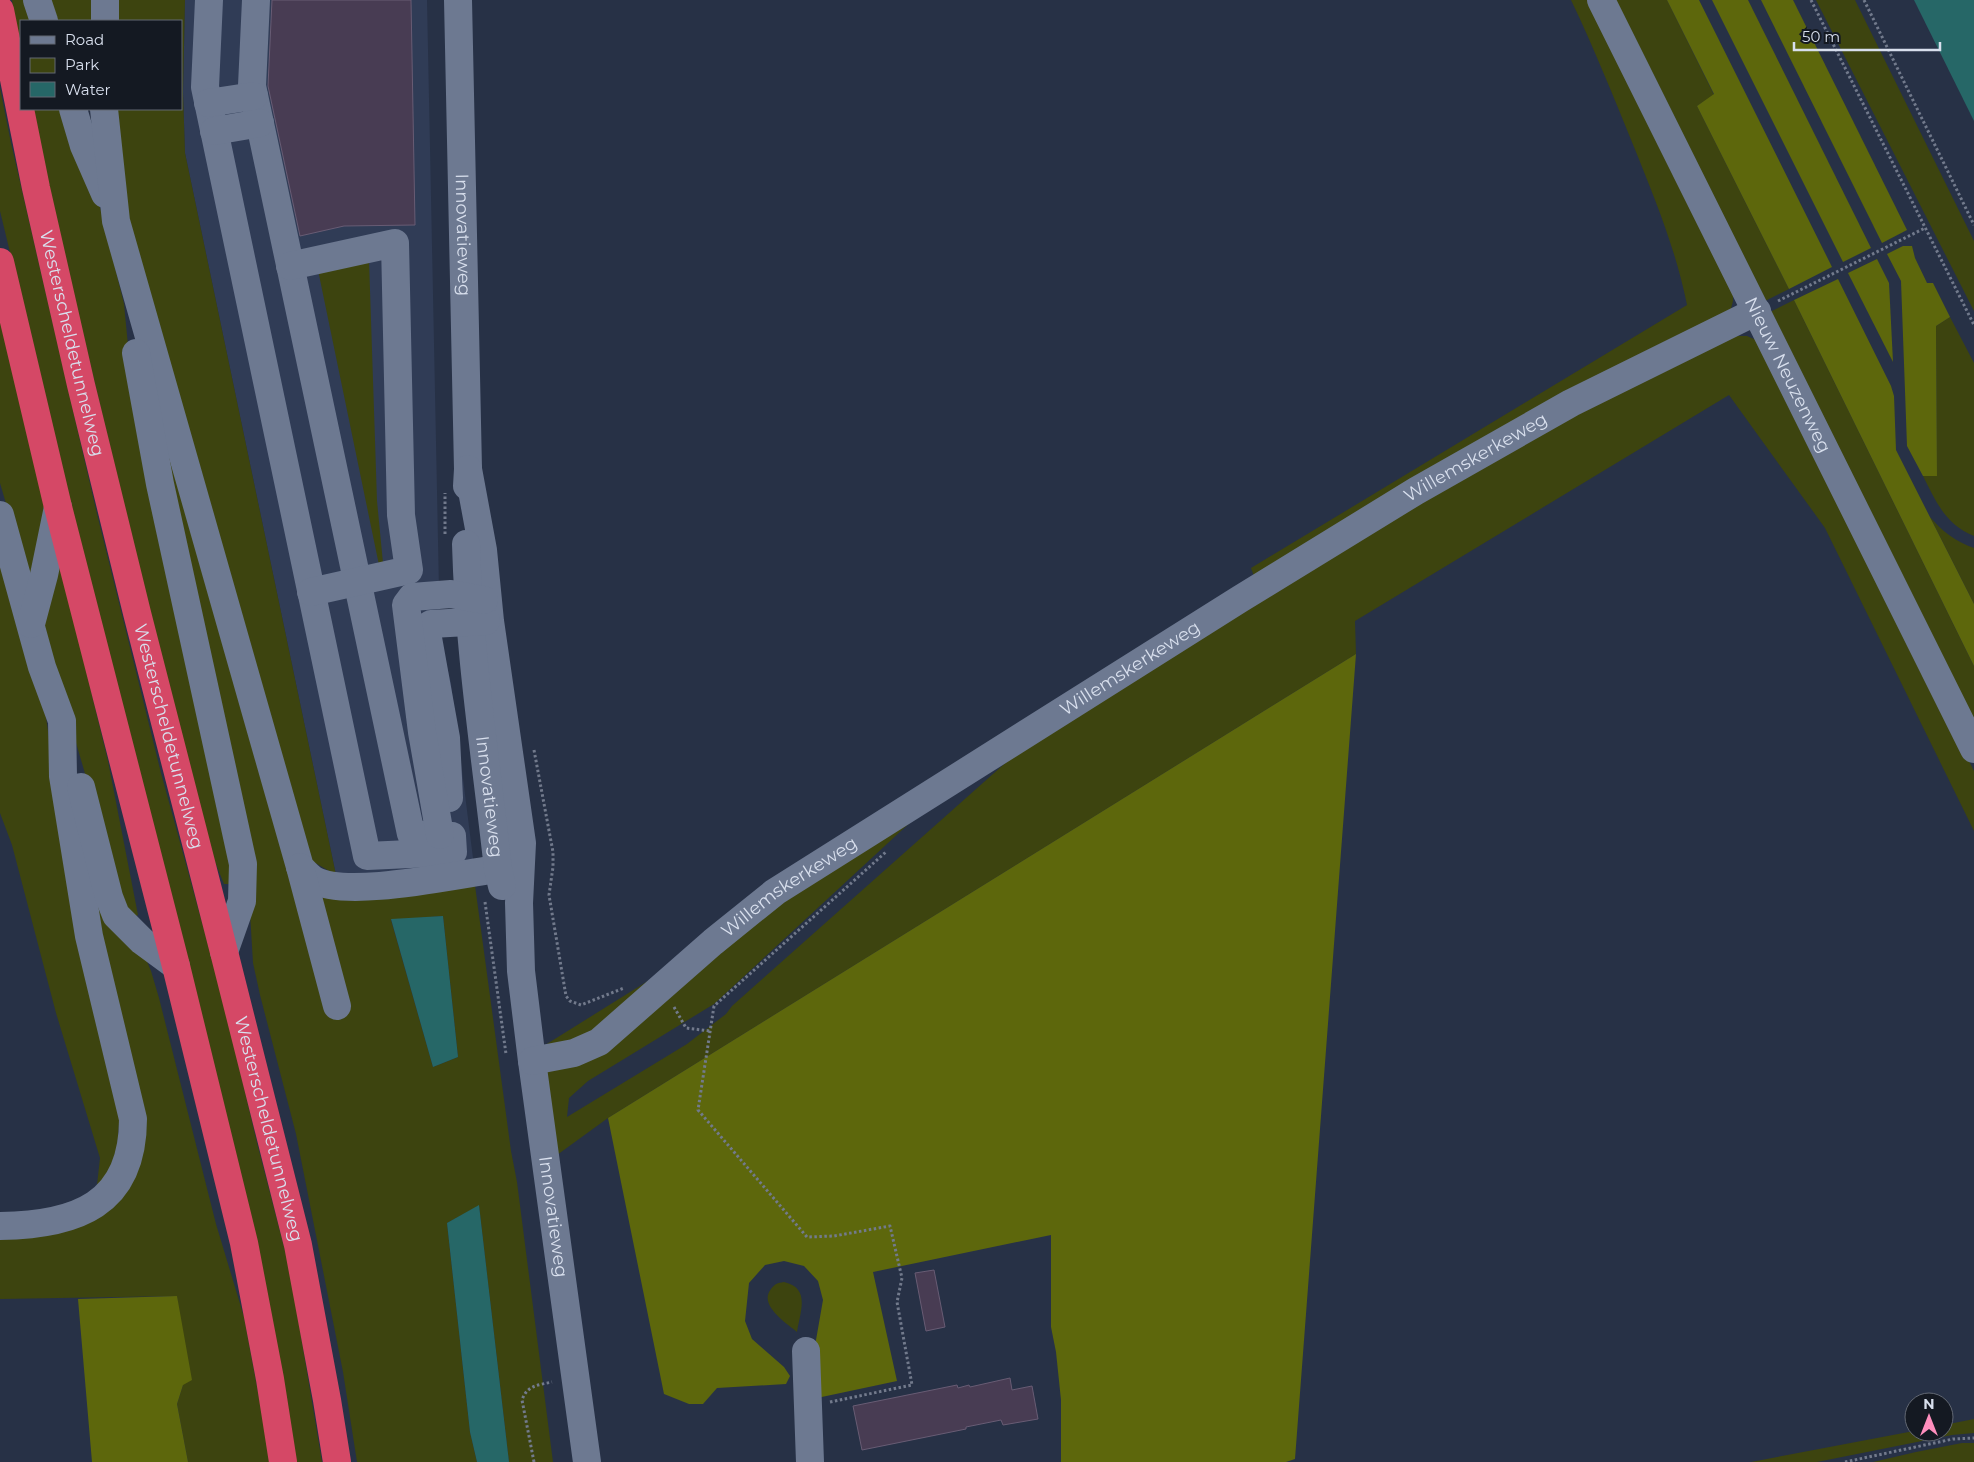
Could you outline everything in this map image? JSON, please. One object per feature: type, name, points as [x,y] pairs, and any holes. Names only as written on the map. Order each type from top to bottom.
[{"type":"highway","name":"Westerscheldetunnelweg","points":[[0,10],[20,109]]},
{"type":"highway","name":"Westerscheldetunnelweg","points":[[20,110],[36,188],[86,404],[139,622],[298,1245],[337,1462]]},
{"type":"highway","points":[[0,262],[58,507],[176,966],[244,1244],[284,1462]]},
{"type":"street","points":[[36,0],[44,20]]},
{"type":"street","points":[[105,0],[105,20]]},
{"type":"street","points":[[209,0],[205,87],[367,856],[453,852],[446,835],[440,789],[422,732],[422,662],[406,605],[412,597],[451,594],[479,610]]},
{"type":"street","points":[[256,0],[252,86],[411,834],[446,835]]},
{"type":"street","name":"Innovatieweg","points":[[458,0],[468,469],[465,515],[479,610],[477,699],[509,874],[532,1061],[587,1462]]},
{"type":"street","name":"Nieuw Neuzenweg","points":[[1601,0],[1974,749]]},
{"type":"street","points":[[208,103],[254,96]]},
{"type":"street","points":[[73,110],[84,146],[116,220],[300,867],[337,1006]]},
{"type":"street","points":[[104,110],[127,302],[160,484],[243,864],[242,901],[224,952]]},
{"type":"street","points":[[214,131],[260,123]]},
{"type":"street","points":[[290,266],[395,243],[401,515],[409,570],[311,592]]},
{"type":"street","name":"Willemskerkeweg","points":[[532,1061],[574,1053],[599,1042],[713,942],[775,892],[1240,599],[1499,443],[1571,403],[1757,311]]},
{"type":"street","points":[[31,624],[44,575],[58,507]]},
{"type":"street","points":[[0,515],[42,667],[62,721],[79,778],[109,897],[116,915],[142,940],[176,966]]},
{"type":"street","points":[[0,1226],[43,1224],[86,1211],[96,1205],[119,1181],[126,1167],[133,1134],[132,1106],[89,936],[63,776],[62,721]]},
{"type":"street","points":[[300,867],[314,880],[332,886],[356,887],[509,874]]},
{"type":"street","points":[[806,1351],[810,1462]]},
{"type":"path","points":[[1811,0],[1974,325]]},
{"type":"path","points":[[1864,0],[1974,225]]},
{"type":"path","points":[[1757,311],[1925,228]]},
{"type":"path","points":[[533,745],[553,852],[549,894],[566,996],[570,1001],[581,1005],[630,986]]},
{"type":"path","points":[[808,1406],[912,1385],[897,1302],[902,1278],[890,1226],[834,1236],[807,1237],[698,1110],[710,1031],[714,1006],[894,846]]},
{"type":"path","points":[[662,987],[686,1028],[710,1031]]},
{"type":"path","points":[[534,1462],[522,1400],[526,1391],[531,1387],[552,1382]]},
{"type":"path","points":[[1845,1462],[1953,1439],[1974,1438]]},
{"type":"shaded area","points":[[185,0],[427,0],[440,638],[451,683],[474,866],[355,880],[336,875],[185,153],[183,92]]},
{"type":"green space","points":[[12,0],[29,0],[36,20],[20,20],[20,55]]},
{"type":"green space","points":[[42,0],[96,0],[95,20],[49,20]]},
{"type":"green space","points":[[109,0],[185,0],[183,92],[185,153],[336,875],[300,854],[134,258],[109,110],[182,110],[182,20],[109,20]]},
{"type":"green space","points":[[1571,0],[1589,0],[1733,287],[1733,301],[1729,316],[1256,582],[1251,568],[1687,305],[1677,264],[1657,205],[1604,73]]},
{"type":"green space","points":[[1608,0],[1667,0],[1714,95],[1697,106],[1789,289],[1759,304]]},
{"type":"green space","points":[[1667,0],[1699,0],[1832,267],[1789,289],[1697,106],[1714,94]]},
{"type":"green space","points":[[1712,0],[1748,0],[1871,248],[1843,262]]},
{"type":"green space","points":[[1761,0],[1793,0],[1907,230],[1882,243]]},
{"type":"green space","points":[[1816,0],[1855,0],[1974,241],[1974,311]]},
{"type":"green space","points":[[0,88],[97,514],[161,773],[224,1003],[257,1143],[290,1270],[322,1462],[293,1462],[132,756],[0,211]]},
{"type":"green space","points":[[29,110],[69,110],[91,171],[124,304],[130,366],[236,867],[229,884],[224,884],[202,830]]},
{"type":"green space","points":[[1903,246],[1912,246],[1915,258],[1927,283],[1933,283],[1950,317],[1936,326],[1937,476],[1923,476],[1907,446],[1901,281],[1887,254]]},
{"type":"green space","points":[[1877,259],[1889,283],[1893,362],[1848,273]]},
{"type":"green space","points":[[369,260],[377,501],[383,563],[379,565],[318,270]]},
{"type":"green space","points":[[1838,279],[1891,386],[1894,396],[1896,450],[1974,604],[1974,666],[1794,300]]},
{"type":"green space","points":[[1794,300],[1974,666],[1974,733],[1764,315]]},
{"type":"green space","points":[[0,316],[108,761],[138,915],[132,918],[127,917],[0,483]]},
{"type":"green space","points":[[1950,317],[1974,363],[1974,536],[1956,526],[1943,512],[1923,476],[1937,475],[1936,326]]},
{"type":"green space","points":[[1735,336],[1747,336],[1756,340],[1821,464],[1974,771],[1974,831],[1825,528],[1729,395],[1355,621],[1356,654],[608,1118],[557,1155],[542,1047],[928,806],[714,1004],[588,1081],[569,1098],[567,1117],[687,1044],[726,1014],[732,1006],[1029,742],[1512,443]]},
{"type":"green space","points":[[146,360],[320,901],[325,895],[474,878],[511,1151],[517,1182],[553,1462],[509,1462],[479,1206],[447,1223],[470,1432],[477,1462],[357,1462],[343,1372],[296,1134],[253,963],[250,913]],"holes":[[[443,916],[458,1057],[433,1067],[391,920]]]},
{"type":"green space","points":[[1930,517],[1950,536],[1974,548],[1974,604]]},
{"type":"green space","points":[[0,538],[42,689],[77,936],[120,1110],[116,1165],[96,1194],[100,1158],[56,1013],[12,845],[0,813]]},
{"type":"green space","points":[[1356,654],[1295,1459],[1286,1462],[1061,1462],[1061,1400],[1056,1352],[1051,1327],[1051,1235],[873,1272],[897,1381],[817,1398],[816,1340],[823,1300],[818,1281],[804,1266],[784,1261],[765,1265],[749,1283],[745,1321],[752,1339],[784,1367],[790,1376],[786,1384],[717,1388],[703,1404],[689,1404],[664,1394],[608,1118]]},
{"type":"green space","points":[[69,776],[151,971],[159,998],[216,1224],[244,1317],[271,1462],[188,1462],[177,1404],[183,1385],[177,1296],[0,1299],[0,1232],[45,1231],[131,1173]]},
{"type":"green space","points":[[784,1282],[792,1285],[801,1295],[802,1302],[797,1332],[775,1313],[768,1301],[771,1289],[776,1284]]},
{"type":"green space","points":[[177,1296],[192,1380],[183,1385],[177,1404],[188,1462],[92,1462],[78,1299]]},
{"type":"green space","points":[[1974,1419],[1974,1433],[1954,1435],[1954,1423]]},
{"type":"green space","points":[[1904,1433],[1904,1442],[1917,1442],[1817,1462],[1751,1462]]},
{"type":"green space","points":[[1962,1443],[1974,1443],[1974,1462],[1873,1462],[1916,1452]]},
{"type":"water","points":[[1914,0],[1974,0],[1974,121]]},
{"type":"water","points":[[443,916],[458,1057],[433,1067],[391,919]]},
{"type":"water","points":[[479,1205],[509,1462],[477,1462],[470,1432],[447,1223]]},
{"type":"building","points":[[272,0],[411,0],[415,225],[344,226],[300,236],[268,86]]},
{"type":"building","points":[[934,1270],[945,1327],[926,1331],[915,1273]]},
{"type":"building","points":[[1010,1378],[1012,1390],[1032,1386],[1038,1419],[1003,1425],[1001,1420],[862,1450],[853,1406],[957,1385],[958,1388],[969,1385],[970,1387]]}]
